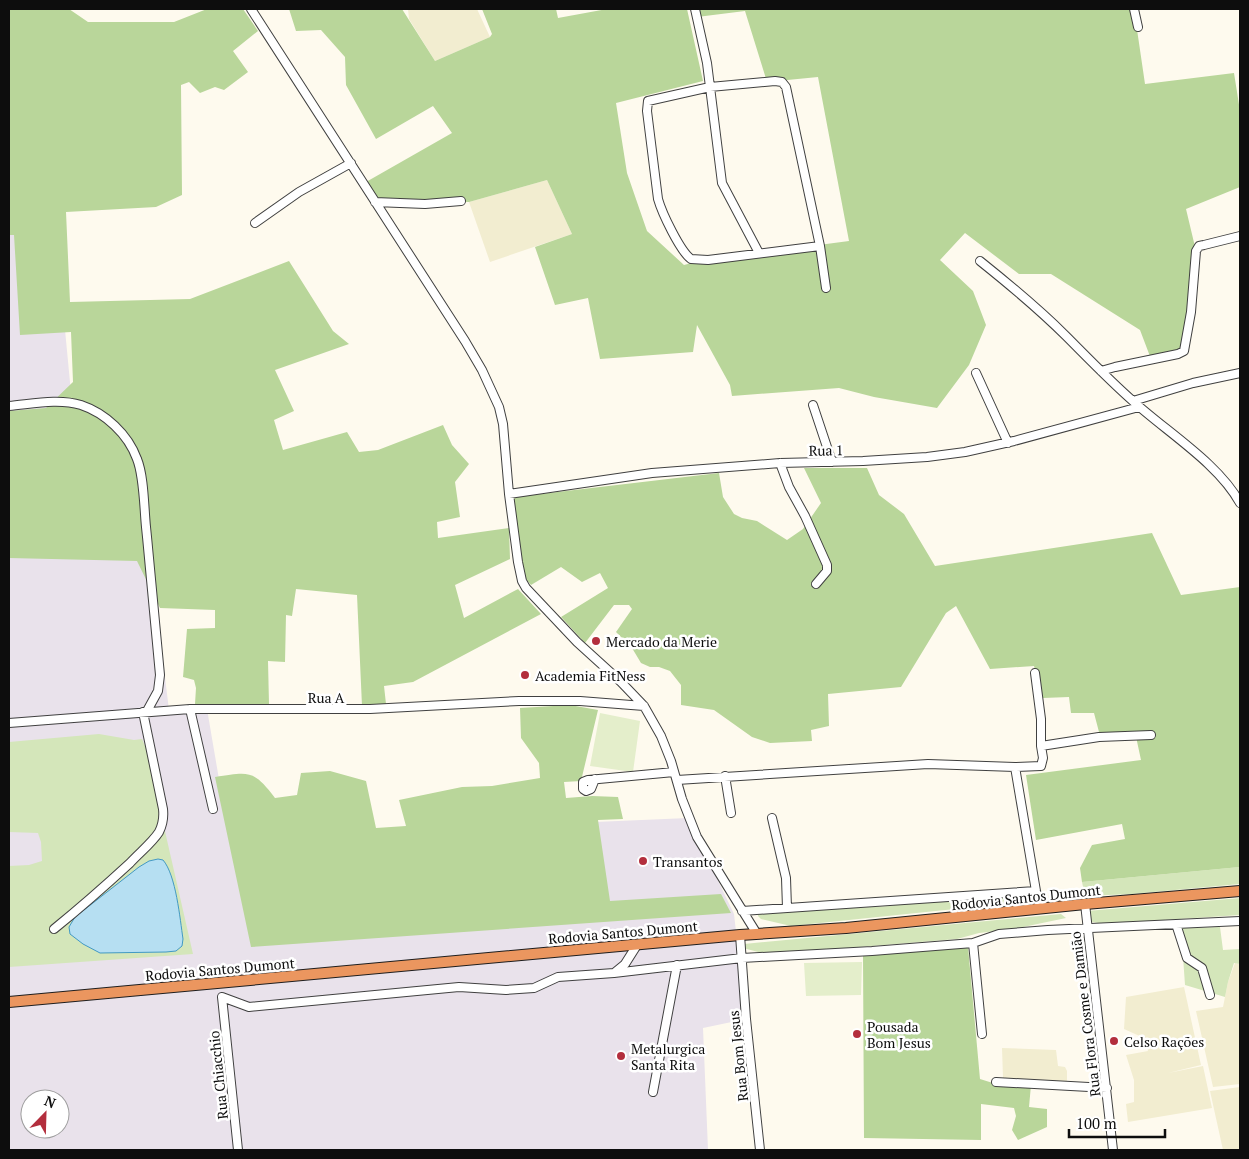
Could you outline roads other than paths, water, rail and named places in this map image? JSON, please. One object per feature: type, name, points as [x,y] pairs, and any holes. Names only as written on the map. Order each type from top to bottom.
[{"type":"highway","name":"Rodovia Santos Dumont","points":[[9,1002],[1240,891]]},
{"type":"street","points":[[251,9],[465,341],[493,391],[503,424],[509,494],[518,568],[522,581],[526,588],[577,642],[644,706],[661,736],[688,818],[697,837],[757,934]]},
{"type":"street","points":[[695,9],[707,63],[722,183],[759,253]]},
{"type":"street","points":[[1134,9],[1138,27]]},
{"type":"street","points":[[820,246],[708,260],[691,259],[681,247],[661,209],[651,148],[647,104],[650,100],[710,87],[775,81],[784,84],[820,246],[826,288]]},
{"type":"street","points":[[255,223],[299,192],[351,163]]},
{"type":"street","points":[[376,202],[425,204],[461,201]]},
{"type":"street","points":[[1101,371],[1178,354],[1184,351],[1191,312],[1197,248],[1204,244],[1240,236]]},
{"type":"street","points":[[980,261],[1052,323],[1136,404],[1217,472],[1230,487],[1240,503]]},
{"type":"street","points":[[976,373],[1008,442]]},
{"type":"street","name":"Rua 1","points":[[509,494],[652,473],[780,463],[927,457],[966,452],[1008,442],[1136,404],[1192,383],[1240,373]]},
{"type":"street","points":[[9,406],[57,402],[72,403],[91,409],[114,425],[137,457],[160,675],[158,692],[145,712],[164,816],[161,826],[158,833],[146,847],[98,893],[54,930]]},
{"type":"street","points":[[813,405],[832,462]]},
{"type":"street","points":[[780,463],[789,487],[805,516],[827,565],[827,571],[816,584]]},
{"type":"street","points":[[595,779],[725,776],[928,764],[1041,766],[1043,762],[1035,674]]},
{"type":"street","name":"Rua A","points":[[9,724],[190,709],[370,709],[537,701],[580,701],[644,706]]},
{"type":"street","points":[[190,709],[212,809]]},
{"type":"street","points":[[1041,746],[1099,737],[1151,736]]},
{"type":"street","points":[[1015,767],[1036,891],[1041,909]]},
{"type":"street","points":[[725,776],[731,813]]},
{"type":"street","points":[[772,818],[786,878],[787,908]]},
{"type":"street","points":[[742,911],[1036,891]]},
{"type":"street","name":"Rua Flora Cosme e Damião","points":[[1085,904],[1113,1150]]},
{"type":"street","points":[[614,973],[742,958],[844,953],[973,942],[999,934],[1240,920]]},
{"type":"street","points":[[1176,924],[1187,958],[1202,968],[1210,994]]},
{"type":"street","name":"Rua Bom Jesus","points":[[740,935],[746,1018],[760,1150]]},
{"type":"street","points":[[973,942],[982,1034]]},
{"type":"street","points":[[614,973],[625,964],[637,945]]},
{"type":"street","points":[[653,1092],[677,965]]},
{"type":"street","name":"Rua Chiacchio","points":[[238,1150],[222,997],[246,1007],[252,1007],[459,987],[506,990],[527,989],[539,987],[558,977],[614,973]]},
{"type":"street","points":[[996,1082],[1106,1088]]},
{"type":"water","points":[[163,860],[174,886],[183,939],[182,946],[176,951],[166,952],[100,953],[70,934],[69,927],[75,917],[139,867],[149,861]]},
{"type":"place","name":"Mercado da Merie","points":[[596,641]]},
{"type":"place","name":"Academia FitNess","points":[[525,675]]},
{"type":"place","name":"Transantos","points":[[643,861]]},
{"type":"place","name":"Pousada Bom Jesus","points":[[857,1034]]},
{"type":"place","name":"Celso Rações","points":[[1114,1041]]},
{"type":"place","name":"Metalurgica Santa Rita","points":[[621,1056]]}]
